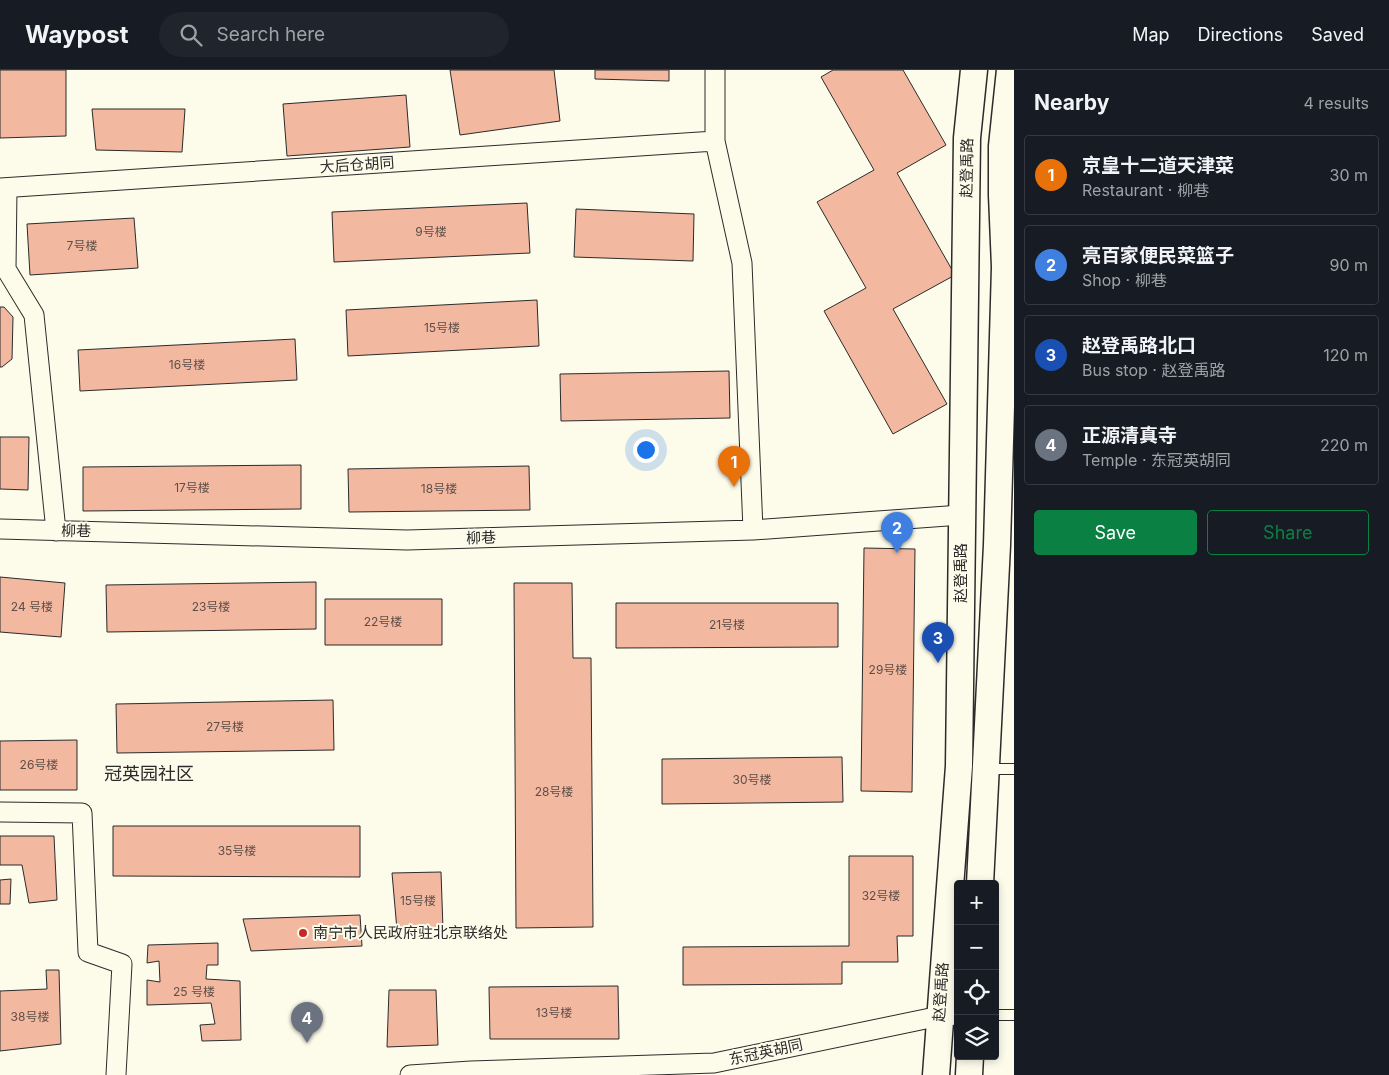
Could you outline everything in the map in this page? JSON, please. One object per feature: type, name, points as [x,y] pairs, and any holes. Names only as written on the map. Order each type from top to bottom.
[{"type":"main road","name":"赵登禹路","points":[[936,1075],[949,1016],[958,766],[967,138],[974,70]]},
{"type":"main road","points":[[980,880],[1001,545],[1005,267],[1002,146],[1010,70]]},
{"type":"main road","points":[[970,1060],[970,1075]]},
{"type":"street","points":[[715,70],[714,141],[742,263],[753,530]]},
{"type":"street","name":"大后仓胡同","points":[[3,189],[714,141]]},
{"type":"street","points":[[3,189],[6,269],[34,314],[56,531]]},
{"type":"street","name":"柳巷","points":[[0,529],[407,540],[753,530],[961,515]]},
{"type":"street","points":[[0,812],[82,813],[88,952],[122,964],[116,1075]]},
{"type":"street","name":"东冠英胡同","points":[[410,1075],[714,1063],[949,1016]]},
{"type":"lane","points":[[987,769],[1014,769]]},
{"type":"lane","points":[[999,1015],[1014,1015]]},
{"type":"building","points":[[0,70],[66,70],[66,136],[0,138]]},
{"type":"building","points":[[450,70],[554,70],[560,121],[460,135]]},
{"type":"building","points":[[595,70],[669,70],[669,81],[595,79]]},
{"type":"building","points":[[833,70],[903,70],[946,145],[897,173],[955,275],[893,309],[947,404],[893,434],[824,311],[866,288],[817,202],[874,170],[821,77]]},
{"type":"building","points":[[406,95],[410,147],[287,156],[283,104]]},
{"type":"building","points":[[92,109],[185,109],[182,152],[96,150]]},
{"type":"building","points":[[527,203],[530,253],[334,262],[332,212]]},
{"type":"building","points":[[576,209],[694,214],[693,261],[574,257]]},
{"type":"building","points":[[134,218],[138,268],[30,275],[27,224]]},
{"type":"building","points":[[537,300],[539,346],[348,356],[346,310]]},
{"type":"building","points":[[0,307],[4,307],[13,317],[12,359],[2,367],[0,367]]},
{"type":"building","points":[[295,339],[297,380],[80,391],[78,350]]},
{"type":"building","points":[[729,371],[730,418],[561,421],[560,374]]},
{"type":"building","points":[[0,437],[29,437],[28,490],[0,489]]},
{"type":"building","points":[[301,465],[301,509],[83,511],[83,467]]},
{"type":"building","points":[[529,466],[530,510],[349,512],[348,469]]},
{"type":"building","points":[[864,548],[915,549],[912,792],[861,791]]},
{"type":"building","points":[[0,577],[65,583],[61,637],[0,632]]},
{"type":"building","points":[[316,582],[316,629],[107,632],[106,585]]},
{"type":"building","points":[[514,583],[572,583],[573,658],[591,658],[593,927],[516,928]]},
{"type":"building","points":[[325,599],[442,599],[442,645],[325,645]]},
{"type":"building","points":[[616,603],[838,603],[838,647],[616,648]]},
{"type":"building","points":[[333,700],[334,750],[117,753],[116,704]]},
{"type":"building","points":[[77,740],[77,790],[0,790],[0,741]]},
{"type":"building","points":[[842,757],[843,802],[662,804],[662,759]]},
{"type":"building","points":[[113,826],[360,826],[360,877],[113,876]]},
{"type":"building","points":[[0,836],[54,836],[57,900],[29,903],[22,865],[0,865]]},
{"type":"building","points":[[849,856],[913,856],[913,936],[897,936],[898,962],[842,962],[842,984],[683,985],[683,947],[849,946]]},
{"type":"building","points":[[441,872],[443,929],[397,930],[392,873]]},
{"type":"building","points":[[11,879],[10,904],[0,904],[0,880]]},
{"type":"building","points":[[360,915],[362,946],[251,951],[243,919]]},
{"type":"building","points":[[218,943],[218,965],[207,965],[206,979],[240,981],[241,1040],[202,1041],[200,1025],[215,1024],[211,1003],[147,1005],[147,980],[160,982],[159,961],[147,963],[148,945]]},
{"type":"building","points":[[46,970],[59,970],[61,1044],[0,1051],[0,991],[47,989]]},
{"type":"building","points":[[618,986],[619,1039],[490,1039],[489,987]]},
{"type":"building","points":[[389,990],[436,990],[438,1045],[387,1047]]},
{"type":"place","name":"京皇十二道天津菜","points":[[734,487]]},
{"type":"place","name":"亮百家便民菜篮子","points":[[897,553]]},
{"type":"place","name":"赵登禹路北口","points":[[938,663]]},
{"type":"place","name":"南宁市人民政府驻北京联络处","points":[[303,933]]},
{"type":"place","name":"正源清真寺","points":[[307,1043]]},
{"type":"district","name":"冠英园社区","points":[[149,774]]}]
